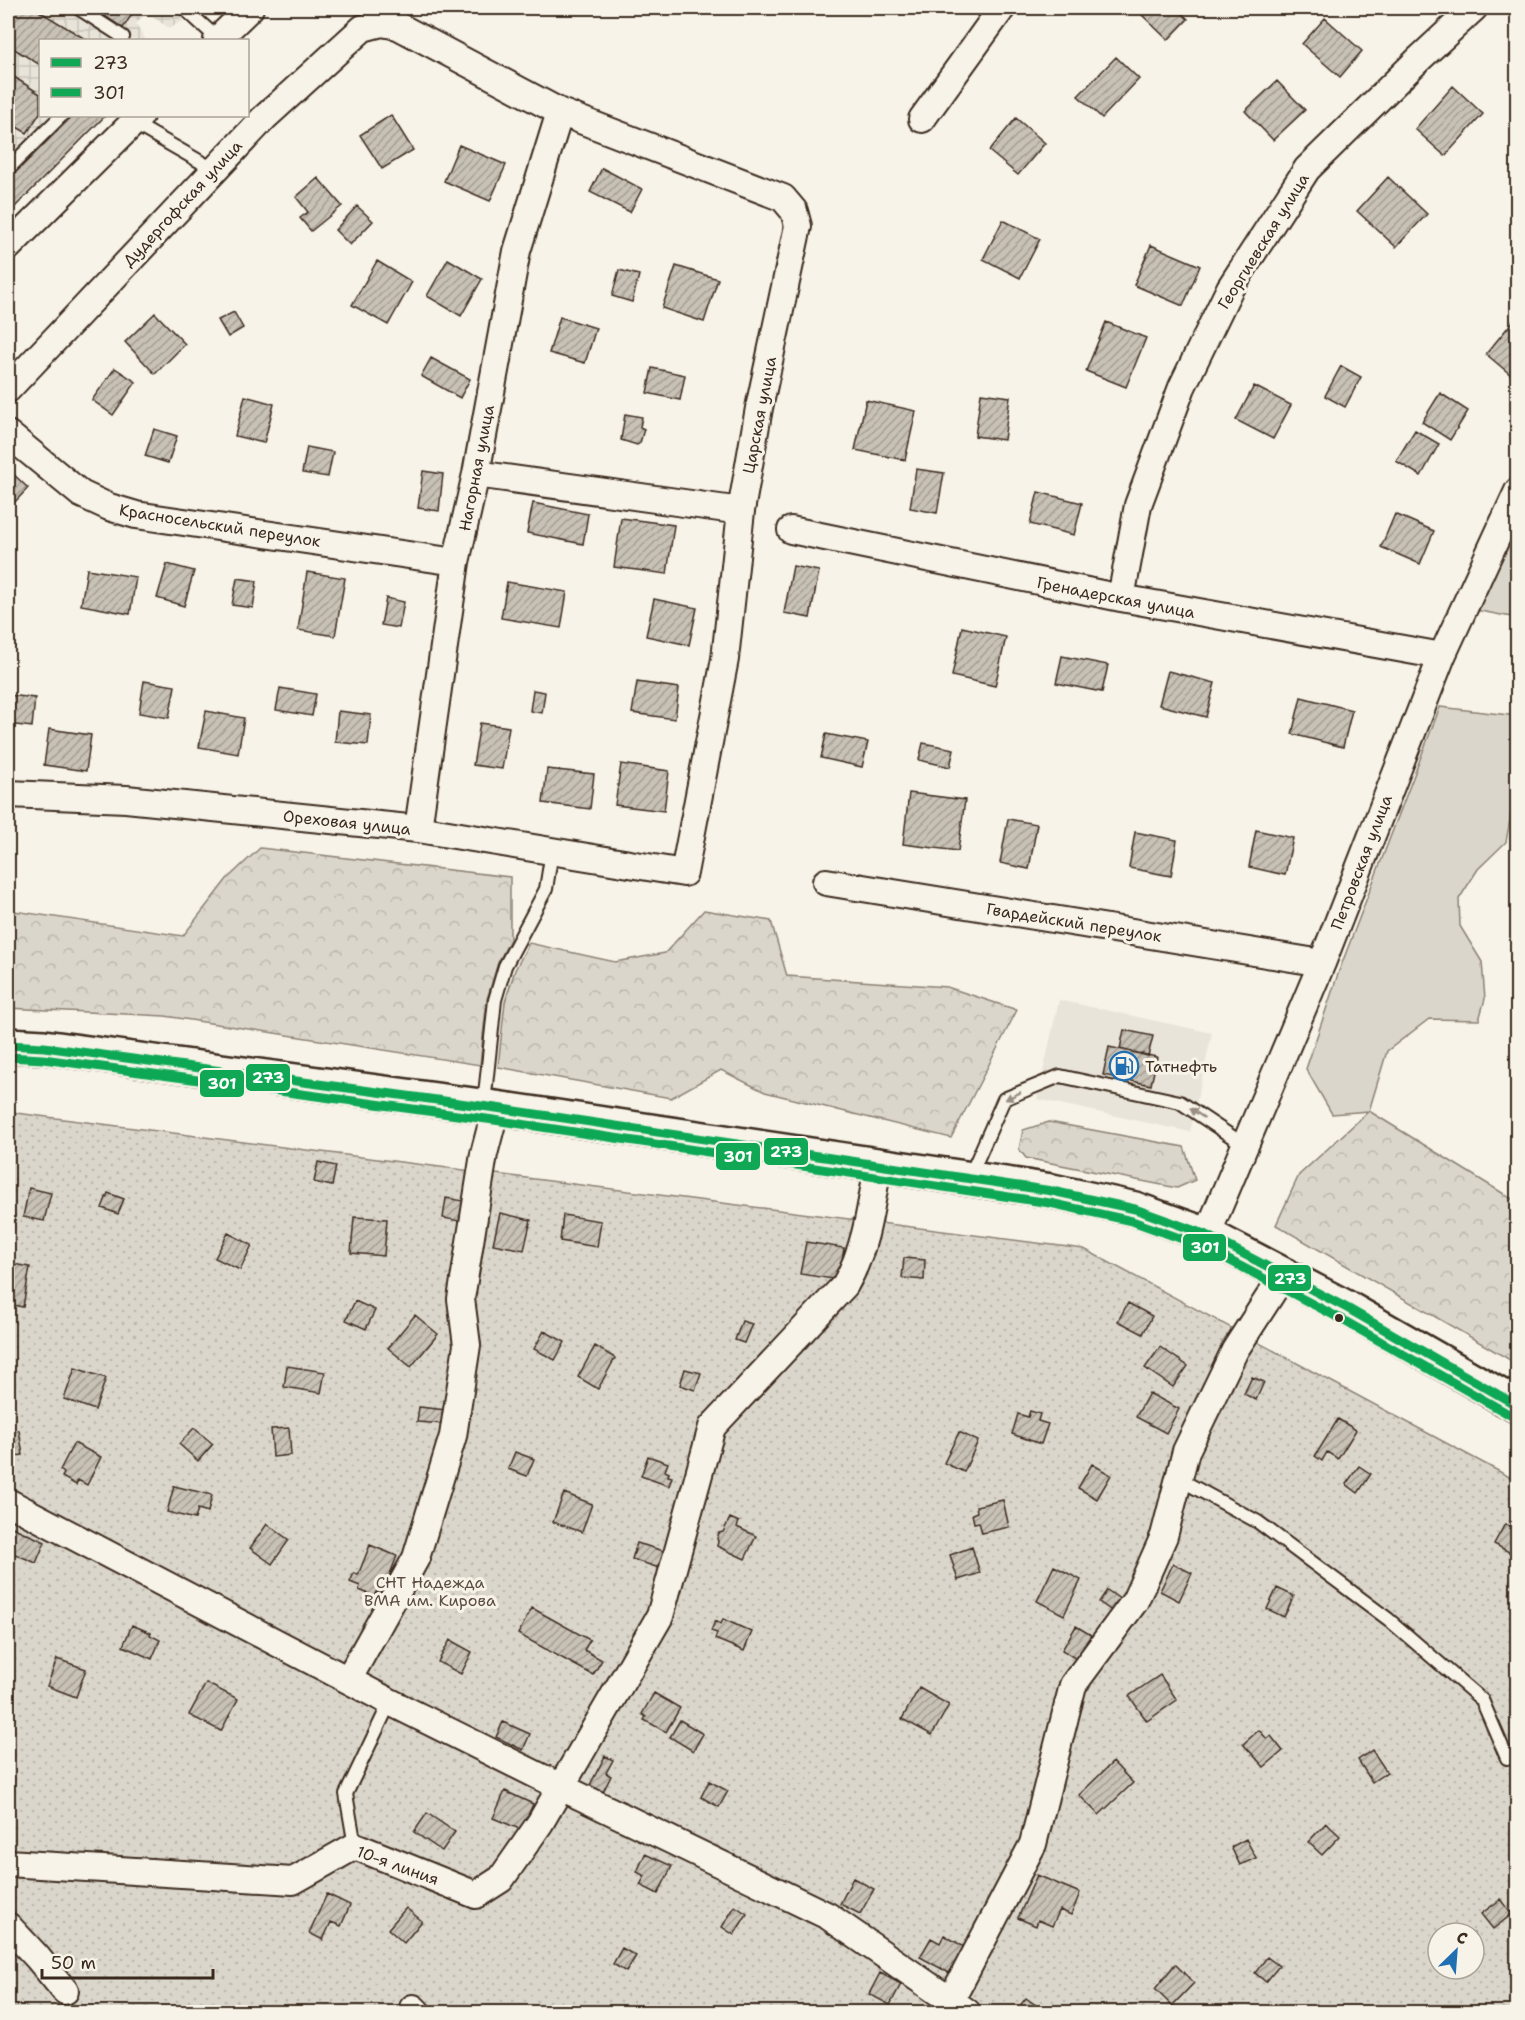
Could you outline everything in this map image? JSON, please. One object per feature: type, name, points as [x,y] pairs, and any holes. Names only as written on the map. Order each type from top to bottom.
[{"type":"main road","points":[[8,1045],[44,1047],[489,1107],[1052,1191],[1135,1209],[1207,1235],[1284,1274],[1518,1406]]},
{"type":"street","points":[[219,39],[250,8]]},
{"type":"street","points":[[922,119],[1002,8]]},
{"type":"street","name":"Георгиевская улица","points":[[1120,598],[1138,505],[1182,387],[1230,288],[1307,169],[1474,8]]},
{"type":"street","name":"Дудергофская улица","points":[[8,389],[264,118],[363,28],[382,23],[398,26],[560,112]]},
{"type":"street","name":"Нагорная улица","points":[[418,829],[456,562],[476,474],[517,251],[560,112]]},
{"type":"street","name":"Царская улица","points":[[560,112],[783,198],[794,210],[798,226],[759,408],[741,512],[725,659],[684,873]]},
{"type":"street","points":[[8,247],[136,119]]},
{"type":"street","name":"Красносельский переулок","points":[[8,434],[81,494],[109,507],[136,515],[456,562]]},
{"type":"street","points":[[476,474],[741,512]]},
{"type":"street","name":"Петровская улица","points":[[1207,1235],[1322,963],[1442,656],[1518,491]]},
{"type":"street","name":"Гренадерская улица","points":[[791,530],[1120,598],[1442,656]]},
{"type":"street","name":"Ореховая улица","points":[[8,794],[126,799],[418,829],[684,873]]},
{"type":"street","name":"Гвардейский переулок","points":[[826,882],[1322,963]]},
{"type":"street","points":[[348,1680],[416,1558],[453,1436],[467,1345],[461,1299],[484,1154],[489,1107]]},
{"type":"street","points":[[561,1787],[660,1616],[712,1427],[845,1285],[854,1269],[866,1229],[878,1165]]},
{"type":"street","points":[[8,1502],[390,1702],[828,1916],[953,2008],[1033,1844],[1073,1684],[1135,1601],[1164,1536],[1186,1451],[1235,1350],[1284,1274]]},
{"type":"street","name":"10-я линия","points":[[8,1863],[293,1881],[355,1846],[476,1895],[501,1879],[540,1823],[561,1787]]},
{"type":"street","points":[[8,1926],[65,1991]]},
{"type":"lane","points":[[78,8],[123,37],[122,39]]},
{"type":"lane","points":[[184,8],[217,39]]},
{"type":"lane","points":[[8,169],[60,117]]},
{"type":"lane","points":[[136,119],[213,170]]},
{"type":"lane","points":[[489,1107],[495,1000],[506,966],[546,889],[552,851]]},
{"type":"lane","points":[[969,1179],[1004,1099],[1060,1076],[1180,1101],[1246,1146]]},
{"type":"lane","points":[[1179,1479],[1258,1522],[1388,1619],[1482,1700],[1507,1758]]},
{"type":"lane","points":[[355,1846],[346,1794],[390,1702]]},
{"type":"shaded area","points":[[8,8],[137,8],[145,13],[136,24],[145,39],[39,39],[39,117],[97,117],[8,209]]},
{"type":"shaded area","points":[[139,8],[210,8],[169,28]]},
{"type":"shaded area","name":"Татнефть","points":[[1059,1000],[1212,1033],[1190,1132],[1037,1099]]},
{"type":"green space","points":[[1517,530],[1517,618],[1475,610]]},
{"type":"green space","points":[[1440,707],[1517,716],[1517,781],[1506,842],[1478,869],[1459,899],[1460,926],[1482,962],[1485,999],[1479,1020],[1429,1019],[1387,1051],[1369,1111],[1332,1114],[1306,1069],[1339,971]]},
{"type":"green space","points":[[260,848],[510,877],[510,939],[498,963],[487,999],[480,1065],[165,1016],[8,1008],[8,910],[183,936],[227,879]]},
{"type":"green space","points":[[704,910],[771,921],[787,976],[947,987],[1017,1010],[951,1138],[765,1092],[721,1070],[671,1098],[498,1067],[505,1002],[515,970],[529,943],[615,962],[665,953]]},
{"type":"green space","points":[[1369,1111],[1517,1202],[1517,1364],[1276,1225],[1299,1175]]},
{"type":"green space","name":"СНТ Надежда ВМА им. Кирова","points":[[8,1112],[1084,1249],[1517,1481],[1517,2012],[8,2012]]},
{"type":"green space","points":[[1049,1122],[1184,1147],[1195,1180],[1177,1188],[1026,1158],[1019,1149],[1023,1130]]},
{"type":"building","points":[[8,8],[34,8],[85,39],[39,39],[39,64],[8,45]]},
{"type":"building","points":[[93,8],[129,8],[134,11],[123,28]]},
{"type":"building","points":[[1149,8],[1176,8],[1188,19],[1168,40],[1142,15]]},
{"type":"building","points":[[1325,18],[1362,51],[1340,77],[1302,44]]},
{"type":"building","points":[[1116,57],[1139,79],[1102,118],[1078,96]]},
{"type":"building","points":[[8,73],[39,93],[39,115],[27,133],[8,122]]},
{"type":"building","points":[[1277,81],[1305,110],[1273,140],[1245,111]]},
{"type":"building","points":[[1453,86],[1483,114],[1445,156],[1415,129]]},
{"type":"building","points":[[391,115],[413,150],[382,169],[360,135]]},
{"type":"building","points":[[71,117],[104,117],[8,214],[8,180]]},
{"type":"building","points":[[1016,118],[1045,143],[1018,175],[989,151]]},
{"type":"building","points":[[459,145],[506,165],[490,201],[444,181]]},
{"type":"building","points":[[602,168],[642,189],[630,212],[590,192]]},
{"type":"building","points":[[1388,177],[1427,214],[1396,247],[1357,211]]},
{"type":"building","points":[[318,178],[342,206],[311,231],[300,218],[308,212],[296,197]]},
{"type":"building","points":[[357,206],[373,221],[350,245],[335,230]]},
{"type":"building","points":[[1003,220],[1040,239],[1020,278],[983,259]]},
{"type":"building","points":[[1151,245],[1200,266],[1183,306],[1134,285]]},
{"type":"building","points":[[448,259],[482,279],[461,316],[427,296]]},
{"type":"building","points":[[377,261],[412,282],[388,325],[352,305]]},
{"type":"building","points":[[676,266],[718,279],[704,322],[662,308]]},
{"type":"building","points":[[619,270],[639,275],[632,302],[612,296]]},
{"type":"building","points":[[234,312],[243,328],[228,337],[218,320]]},
{"type":"building","points":[[155,313],[185,344],[155,374],[125,342]]},
{"type":"building","points":[[1518,315],[1518,381],[1486,354]]},
{"type":"building","points":[[560,317],[596,328],[585,363],[549,353]]},
{"type":"building","points":[[1106,322],[1146,338],[1126,387],[1086,371]]},
{"type":"building","points":[[431,358],[470,379],[460,398],[421,376]]},
{"type":"building","points":[[1341,366],[1361,377],[1345,407],[1325,396]]},
{"type":"building","points":[[115,368],[136,382],[113,415],[92,400]]},
{"type":"building","points":[[652,368],[685,375],[680,400],[647,393]]},
{"type":"building","points":[[1254,386],[1291,405],[1273,439],[1236,420]]},
{"type":"building","points":[[981,393],[1010,397],[1004,440],[975,436]]},
{"type":"building","points":[[1440,393],[1468,411],[1450,440],[1422,422]]},
{"type":"building","points":[[245,396],[274,404],[264,443],[235,436]]},
{"type":"building","points":[[866,400],[916,411],[905,460],[855,450]]},
{"type":"building","points":[[625,414],[642,417],[640,427],[644,429],[640,443],[637,445],[621,440]]},
{"type":"building","points":[[154,429],[177,436],[168,463],[145,456]]},
{"type":"building","points":[[1415,430],[1439,444],[1421,476],[1396,461]]},
{"type":"building","points":[[307,447],[333,452],[328,477],[302,473]]},
{"type":"building","points":[[8,469],[28,488],[13,504],[8,500]]},
{"type":"building","points":[[916,469],[944,473],[937,513],[910,508]]},
{"type":"building","points":[[423,471],[443,474],[439,511],[418,508]]},
{"type":"building","points":[[1038,492],[1082,503],[1074,535],[1030,524]]},
{"type":"building","points":[[533,503],[588,514],[583,544],[527,533]]},
{"type":"building","points":[[1395,514],[1434,531],[1420,564],[1381,547]]},
{"type":"building","points":[[621,518],[674,525],[667,574],[614,567]]},
{"type":"building","points":[[167,564],[194,571],[184,606],[157,598]]},
{"type":"building","points":[[793,566],[819,571],[810,618],[784,613]]},
{"type":"building","points":[[87,569],[136,577],[130,614],[81,605]]},
{"type":"building","points":[[307,572],[345,578],[335,636],[298,630]]},
{"type":"building","points":[[237,578],[257,581],[253,608],[232,605]]},
{"type":"building","points":[[507,582],[567,592],[561,628],[501,618]]},
{"type":"building","points":[[386,598],[404,602],[399,628],[381,625]]},
{"type":"building","points":[[654,599],[697,608],[689,645],[646,636]]},
{"type":"building","points":[[962,627],[1006,637],[995,686],[952,676]]},
{"type":"building","points":[[1062,656],[1108,665],[1102,692],[1056,683]]},
{"type":"building","points":[[1168,671],[1215,683],[1206,717],[1159,705]]},
{"type":"building","points":[[144,681],[175,686],[169,718],[139,713]]},
{"type":"building","points":[[637,682],[679,688],[675,719],[632,713]]},
{"type":"building","points":[[280,688],[316,694],[312,716],[276,710]]},
{"type":"building","points":[[533,690],[545,692],[542,713],[530,711]]},
{"type":"building","points":[[8,695],[35,698],[32,727],[8,724]]},
{"type":"building","points":[[1301,697],[1352,710],[1343,747],[1292,734]]},
{"type":"building","points":[[206,711],[244,718],[238,754],[199,747]]},
{"type":"building","points":[[338,711],[371,715],[368,745],[335,742]]},
{"type":"building","points":[[480,723],[509,727],[502,769],[473,765]]},
{"type":"building","points":[[49,729],[91,735],[86,771],[44,765]]},
{"type":"building","points":[[826,734],[868,742],[862,767],[821,758]]},
{"type":"building","points":[[923,743],[954,749],[950,767],[919,760]]},
{"type":"building","points":[[621,764],[669,771],[664,811],[615,805]]},
{"type":"building","points":[[547,769],[594,774],[590,809],[543,803]]},
{"type":"building","points":[[909,793],[965,800],[958,851],[903,844]]},
{"type":"building","points":[[1008,819],[1037,824],[1029,869],[1000,863]]},
{"type":"building","points":[[1256,830],[1293,838],[1285,875],[1249,867]]},
{"type":"building","points":[[1135,832],[1177,840],[1171,876],[1129,868]]},
{"type":"building","points":[[1124,1030],[1153,1036],[1148,1056],[1120,1049]]},
{"type":"building","points":[[1109,1047],[1157,1057],[1151,1085],[1103,1075]]},
{"type":"building","points":[[318,1162],[336,1166],[332,1186],[314,1182]]},
{"type":"building","points":[[29,1188],[51,1193],[44,1221],[23,1217]]},
{"type":"building","points":[[108,1193],[124,1199],[118,1214],[102,1208]]},
{"type":"building","points":[[446,1198],[469,1202],[465,1222],[443,1218]]},
{"type":"building","points":[[500,1213],[531,1220],[524,1250],[493,1244]]},
{"type":"building","points":[[563,1215],[601,1221],[597,1247],[560,1241]]},
{"type":"building","points":[[354,1217],[387,1219],[384,1256],[351,1253]]},
{"type":"building","points":[[228,1233],[252,1245],[240,1270],[215,1258]]},
{"type":"building","points":[[806,1242],[844,1248],[839,1280],[800,1274]]},
{"type":"building","points":[[904,1258],[925,1260],[924,1280],[902,1278]]},
{"type":"building","points":[[8,1263],[30,1267],[23,1307],[8,1304]]},
{"type":"building","points":[[355,1301],[375,1310],[366,1329],[346,1320]]},
{"type":"building","points":[[1128,1303],[1152,1316],[1143,1334],[1118,1321]]},
{"type":"building","points":[[415,1315],[438,1334],[411,1367],[388,1348]]},
{"type":"building","points":[[742,1321],[752,1324],[744,1343],[735,1340]]},
{"type":"building","points":[[544,1331],[565,1342],[555,1360],[534,1349]]},
{"type":"building","points":[[595,1346],[615,1358],[598,1389],[578,1377]]},
{"type":"building","points":[[1160,1347],[1188,1366],[1173,1387],[1145,1368]]},
{"type":"building","points":[[287,1366],[325,1372],[321,1393],[284,1387]]},
{"type":"building","points":[[75,1368],[106,1378],[95,1410],[64,1399]]},
{"type":"building","points":[[685,1369],[701,1373],[695,1390],[680,1385]]},
{"type":"building","points":[[1252,1377],[1264,1382],[1256,1400],[1244,1394]]},
{"type":"building","points":[[1149,1393],[1179,1409],[1166,1433],[1136,1417]]},
{"type":"building","points":[[419,1407],[446,1410],[445,1424],[417,1422]]},
{"type":"building","points":[[1030,1411],[1040,1414],[1038,1421],[1048,1424],[1041,1444],[1012,1434],[1018,1414],[1028,1417]]},
{"type":"building","points":[[1338,1419],[1356,1430],[1338,1459],[1327,1452],[1322,1461],[1315,1456]]},
{"type":"building","points":[[194,1428],[213,1444],[198,1461],[179,1444]]},
{"type":"building","points":[[289,1428],[291,1455],[273,1457],[271,1429]]},
{"type":"building","points":[[19,1430],[23,1455],[8,1457],[8,1432]]},
{"type":"building","points":[[959,1432],[978,1441],[964,1472],[944,1463]]},
{"type":"building","points":[[74,1443],[101,1457],[87,1485],[78,1480],[76,1485],[62,1477],[64,1473],[60,1470]]},
{"type":"building","points":[[515,1452],[534,1459],[527,1476],[508,1469]]},
{"type":"building","points":[[648,1456],[668,1463],[665,1471],[669,1473],[668,1476],[672,1477],[669,1486],[641,1476]]},
{"type":"building","points":[[1092,1464],[1111,1475],[1097,1499],[1078,1488]]},
{"type":"building","points":[[1359,1466],[1371,1474],[1358,1493],[1346,1484]]},
{"type":"building","points":[[174,1486],[212,1495],[208,1512],[198,1509],[195,1519],[167,1512]]},
{"type":"building","points":[[564,1493],[592,1504],[582,1532],[553,1522]]},
{"type":"building","points":[[1003,1500],[1009,1527],[982,1533],[979,1522],[974,1523],[972,1514],[977,1512],[976,1506]]},
{"type":"building","points":[[730,1518],[739,1522],[737,1527],[756,1536],[745,1559],[717,1546],[719,1533],[723,1532]]},
{"type":"building","points":[[267,1524],[289,1540],[272,1564],[250,1548]]},
{"type":"building","points":[[1505,1524],[1518,1531],[1518,1557],[1494,1544]]},
{"type":"building","points":[[10,1526],[45,1542],[36,1563],[8,1551]]},
{"type":"building","points":[[637,1543],[667,1552],[662,1569],[632,1559]]},
{"type":"building","points":[[370,1545],[397,1556],[382,1595],[376,1592],[374,1596],[359,1590],[360,1586],[350,1582],[354,1573],[358,1575]]},
{"type":"building","points":[[972,1547],[980,1573],[958,1580],[950,1555]]},
{"type":"building","points":[[1173,1564],[1192,1573],[1179,1601],[1160,1591]]},
{"type":"building","points":[[1054,1566],[1081,1580],[1064,1615],[1037,1601]]},
{"type":"building","points":[[1277,1588],[1294,1596],[1284,1617],[1267,1609]]},
{"type":"building","points":[[1107,1590],[1124,1602],[1116,1614],[1099,1602]]},
{"type":"building","points":[[532,1608],[590,1640],[584,1650],[602,1660],[593,1675],[518,1634]]},
{"type":"building","points":[[723,1619],[752,1632],[744,1651],[715,1639],[717,1633],[711,1631],[715,1621],[721,1624]]},
{"type":"building","points":[[132,1625],[151,1633],[150,1635],[160,1640],[152,1659],[123,1646]]},
{"type":"building","points":[[1076,1626],[1091,1635],[1076,1659],[1062,1650]]},
{"type":"building","points":[[450,1640],[472,1652],[461,1674],[438,1662]]},
{"type":"building","points":[[57,1659],[86,1669],[76,1697],[47,1686]]},
{"type":"building","points":[[1160,1675],[1177,1700],[1147,1721],[1129,1696]]},
{"type":"building","points":[[206,1683],[238,1699],[221,1731],[189,1715]]},
{"type":"building","points":[[919,1688],[949,1705],[932,1735],[902,1719]]},
{"type":"building","points":[[654,1693],[680,1708],[666,1732],[644,1720],[646,1717],[642,1714]]},
{"type":"building","points":[[680,1720],[703,1734],[693,1751],[670,1737]]},
{"type":"building","points":[[503,1722],[530,1734],[523,1750],[496,1737]]},
{"type":"building","points":[[1259,1730],[1267,1739],[1271,1736],[1283,1751],[1264,1767],[1243,1744]]},
{"type":"building","points":[[1372,1750],[1387,1772],[1372,1782],[1358,1760]]},
{"type":"building","points":[[605,1756],[613,1760],[606,1773],[611,1776],[602,1794],[589,1787]]},
{"type":"building","points":[[1113,1762],[1133,1783],[1099,1815],[1079,1795]]},
{"type":"building","points":[[709,1781],[728,1791],[719,1807],[701,1797]]},
{"type":"building","points":[[505,1791],[533,1804],[522,1830],[493,1818]]},
{"type":"building","points":[[427,1813],[455,1832],[442,1851],[414,1832]]},
{"type":"building","points":[[1326,1823],[1340,1836],[1322,1855],[1308,1842]]},
{"type":"building","points":[[1246,1839],[1256,1858],[1240,1865],[1231,1847]]},
{"type":"building","points":[[645,1854],[672,1866],[658,1894],[640,1885],[645,1876],[637,1872]]},
{"type":"building","points":[[1037,1875],[1080,1893],[1071,1915],[1060,1910],[1052,1926],[1038,1920],[1036,1926],[1018,1918]]},
{"type":"building","points":[[853,1878],[874,1889],[860,1914],[840,1904]]},
{"type":"building","points":[[327,1894],[350,1905],[341,1926],[331,1922],[323,1940],[309,1933]]},
{"type":"building","points":[[1501,1899],[1512,1914],[1493,1929],[1481,1914]]},
{"type":"building","points":[[735,1906],[747,1914],[734,1935],[722,1927]]},
{"type":"building","points":[[406,1908],[422,1921],[404,1943],[388,1929]]},
{"type":"building","points":[[944,1935],[966,1948],[951,1974],[920,1957],[931,1938],[940,1943]]},
{"type":"building","points":[[622,1948],[636,1956],[626,1972],[613,1964]]},
{"type":"building","points":[[1267,1957],[1279,1966],[1266,1982],[1255,1973]]},
{"type":"building","points":[[1175,1964],[1194,1983],[1172,2006],[1155,1989]]},
{"type":"building","points":[[880,1973],[901,1984],[890,2005],[869,1994]]},
{"type":"building","points":[[1026,1998],[1037,2006],[1032,2012],[1015,2012]]},
{"type":"transit line","name":"273","points":[[8,1045],[44,1047],[496,1108],[1052,1191],[1135,1209],[1207,1235],[1347,1308],[1518,1406]]},
{"type":"transit line","name":"301","points":[[8,1057],[43,1059],[494,1120],[1050,1203],[1132,1221],[1202,1246],[1341,1319],[1512,1416]]},
{"type":"place","name":"Татнефть","points":[[1124,1066]]}]
